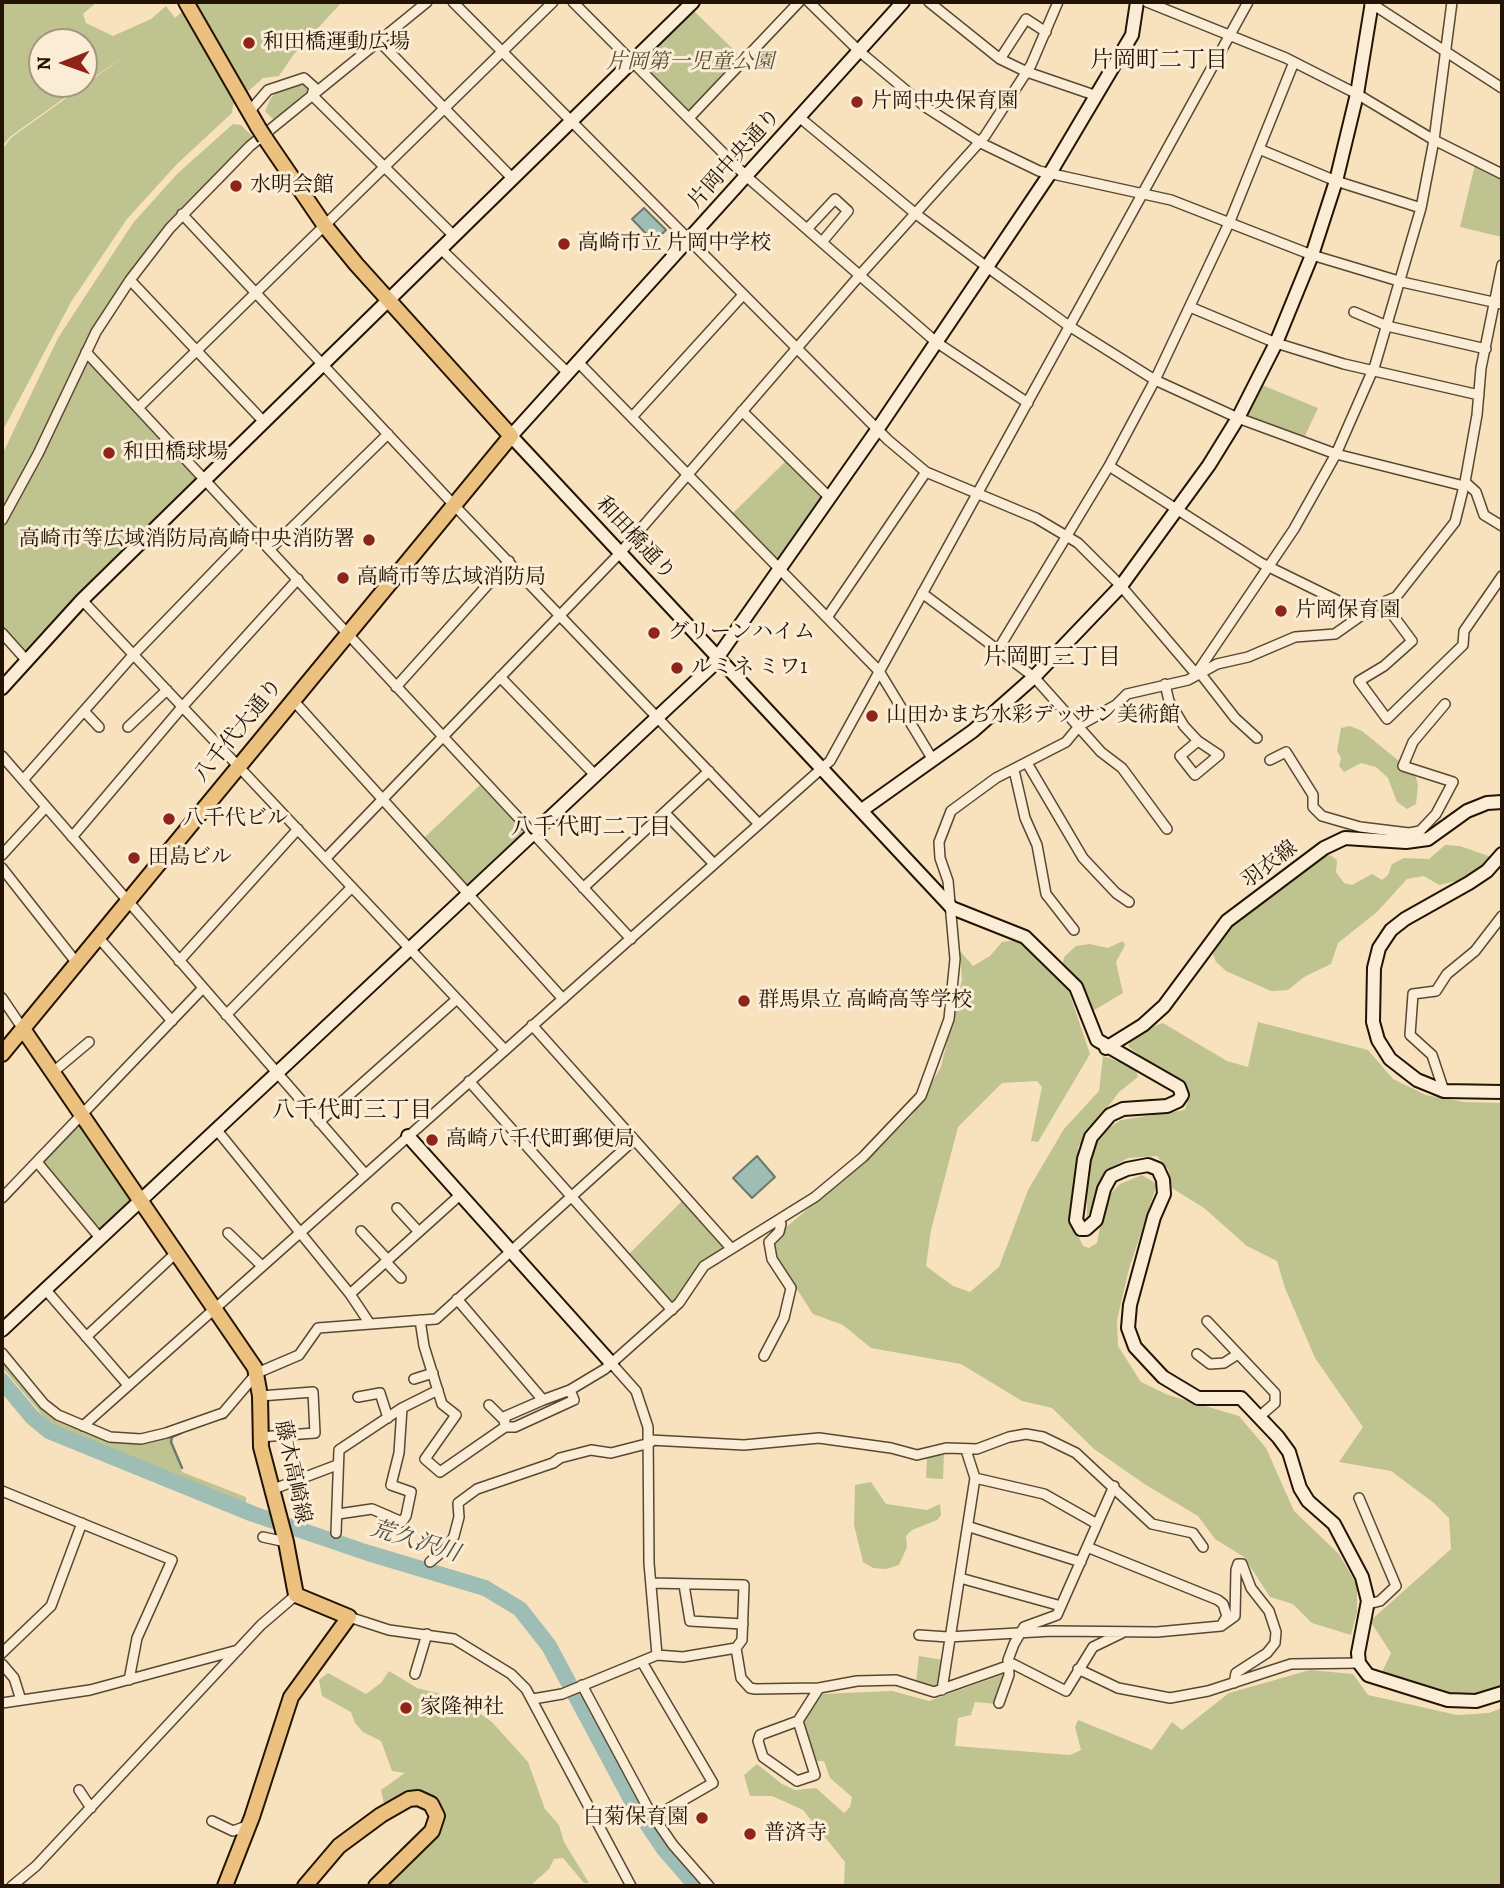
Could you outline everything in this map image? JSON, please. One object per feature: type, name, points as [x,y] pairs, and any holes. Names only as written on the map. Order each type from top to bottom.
[{"type":"main road","name":"和田橋通り","points":[[186,2],[262,133],[325,226],[387,301],[511,436]]},
{"type":"main road","name":"八千代大通り","points":[[2,1054],[511,436]]},
{"type":"main road","name":"藤木高崎線","points":[[23,1029],[257,1373],[260,1396],[259,1437],[296,1595]]},
{"type":"main road","points":[[225,1886],[249,1825],[290,1697],[349,1617],[296,1595]]},
{"type":"main road","points":[[305,1886],[339,1846],[388,1810],[414,1798],[431,1804],[437,1816],[432,1831],[376,1886]]},
{"type":"street","points":[[2,520],[43,444],[86,352],[130,280],[182,214],[250,146],[427,2]]},
{"type":"street","points":[[453,2],[877,430],[926,472],[1036,518],[1078,543],[1121,586],[1235,718],[1257,738]]},
{"type":"street","points":[[138,408],[552,2]]},
{"type":"street","points":[[573,2],[746,176],[936,342],[1028,403]]},
{"type":"street","points":[[2,688],[82,600],[693,2]]},
{"type":"street","points":[[689,118],[799,2]]},
{"type":"street","points":[[809,2],[859,51],[927,108],[979,141],[1049,175],[1143,192],[1230,221],[1312,255],[1402,282],[1498,304]]},
{"type":"street","name":"片岡中央通り","points":[[511,436],[903,2]]},
{"type":"street","points":[[929,2],[1000,59],[1027,72],[1097,96]]},
{"type":"street","points":[[326,858],[620,553],[979,141],[1007,106],[1027,72],[1058,2]]},
{"type":"street","points":[[2,1330],[658,718],[717,657],[877,430],[1049,175],[1132,35],[1137,2]]},
{"type":"street","points":[[1147,2],[1231,34],[1294,62],[1357,94],[1434,140],[1502,174]]},
{"type":"street","points":[[83,1426],[830,761],[1248,2]]},
{"type":"street","points":[[862,810],[973,731],[1034,677],[1121,586],[1177,512],[1238,418],[1276,343],[1312,255],[1336,181],[1357,94],[1371,2],[1502,88]]},
{"type":"street","points":[[1198,674],[1270,568],[1336,454],[1372,373],[1402,282],[1421,208],[1434,140],[1452,2]]},
{"type":"street","points":[[1000,59],[1026,19],[1046,32]]},
{"type":"street","points":[[378,40],[513,179]]},
{"type":"street","points":[[999,648],[1109,466],[1155,380],[1230,221],[1294,62]]},
{"type":"street","points":[[248,108],[268,90],[301,78],[314,87],[312,96]]},
{"type":"street","points":[[312,96],[454,236]]},
{"type":"street","points":[[799,117],[915,214],[1069,326],[1155,380],[1238,418],[1336,454],[1464,484],[1476,492],[1485,515],[1502,526]]},
{"type":"street","points":[[1259,149],[1336,181],[1421,208]]},
{"type":"street","points":[[807,229],[835,199],[848,211],[822,242]]},
{"type":"street","points":[[182,214],[453,504],[759,824]]},
{"type":"street","points":[[441,249],[567,372]]},
{"type":"street","points":[[505,1424],[505,1416],[570,1390],[612,1364],[672,1310],[702,1268],[730,1247],[816,1197],[863,1157],[921,1096],[953,1005],[956,959],[952,908],[940,858],[943,827],[951,811],[996,778],[1066,742],[1080,725],[1116,705],[1127,694],[1188,680],[1217,664],[1257,653],[1295,637],[1335,634],[1383,602],[1396,597],[1455,522],[1464,484],[1486,349],[1498,304],[1502,265]]},
{"type":"street","points":[[130,280],[264,422]]},
{"type":"street","points":[[632,417],[743,295]]},
{"type":"street","points":[[1190,307],[1276,343],[1372,373],[1479,395]]},
{"type":"street","points":[[1354,312],[1387,327],[1486,349]]},
{"type":"street","points":[[86,352],[631,939]]},
{"type":"street","points":[[577,361],[879,671],[933,760]]},
{"type":"street","points":[[741,411],[829,497]]},
{"type":"street","points":[[270,550],[388,434]]},
{"type":"street","name":"和田橋通り","points":[[511,436],[952,908],[1025,937],[1076,987],[1091,1027],[1106,1048]]},
{"type":"street","points":[[1109,466],[1177,512],[1270,568],[1364,614]]},
{"type":"street","points":[[828,617],[926,472]]},
{"type":"street","points":[[23,780],[134,654],[253,531]]},
{"type":"street","points":[[396,687],[509,561]]},
{"type":"street","points":[[1383,602],[1412,641],[1384,666],[1359,681],[1387,719],[1463,645],[1464,631],[1502,576]]},
{"type":"street","points":[[72,836],[183,706],[298,579]]},
{"type":"street","points":[[922,593],[999,648],[1034,677],[1080,725],[1101,752],[1122,768],[1167,829]]},
{"type":"street","points":[[82,600],[505,1050]]},
{"type":"street","points":[[2,633],[27,661]]},
{"type":"street","points":[[500,677],[596,776]]},
{"type":"street","points":[[1165,684],[1175,714],[1198,741]]},
{"type":"street","points":[[128,726],[167,690]]},
{"type":"street","points":[[292,699],[563,999]]},
{"type":"street","points":[[1270,760],[1286,752],[1313,795],[1313,807],[1322,816],[1407,837],[1420,831],[1436,814],[1453,782],[1403,766],[1413,742],[1445,704]]},
{"type":"street","points":[[84,711],[99,727]]},
{"type":"street","points":[[2,756],[365,1174]]},
{"type":"street","points":[[1027,763],[1083,858],[1116,893],[1129,902]]},
{"type":"street","points":[[1014,770],[1025,818],[1038,845],[1046,894],[1074,930]]},
{"type":"street","points":[[583,888],[709,771]]},
{"type":"street","name":"羽衣線","points":[[1106,1048],[1143,1025],[1164,1006],[1227,921],[1324,848],[1345,838],[1428,839],[1467,810],[1487,803],[1502,802]]},
{"type":"street","points":[[2,855],[46,807]]},
{"type":"street","points":[[664,813],[713,864]]},
{"type":"street","points":[[179,961],[298,829]]},
{"type":"street","points":[[1502,854],[1488,871],[1405,919],[1391,930],[1379,948],[1374,968],[1373,1022],[1378,1040],[1390,1059],[1416,1080],[1444,1091],[1502,1093]]},
{"type":"street","points":[[2,868],[76,962]]},
{"type":"street","points":[[226,1015],[352,887]]},
{"type":"street","points":[[1444,1091],[1432,1055],[1410,1035],[1413,994],[1436,991],[1447,974],[1475,951],[1502,916]]},
{"type":"street","points":[[97,936],[172,1021]]},
{"type":"street","points":[[2,1198],[203,988]]},
{"type":"street","points":[[2,998],[23,1029]]},
{"type":"street","points":[[319,1122],[457,999]]},
{"type":"street","points":[[533,1025],[730,1247]]},
{"type":"street","points":[[52,1073],[89,1042]]},
{"type":"street","points":[[1106,1048],[1169,1079],[1180,1087],[1182,1095],[1178,1101],[1167,1106],[1123,1109],[1110,1115],[1091,1137],[1084,1160],[1077,1225],[1086,1229],[1096,1220],[1111,1175],[1139,1165],[1158,1169],[1164,1194],[1154,1217],[1130,1306],[1128,1328],[1135,1347],[1142,1358],[1181,1389],[1198,1398],[1241,1398],[1260,1416],[1289,1452],[1300,1488],[1308,1501],[1334,1524],[1362,1577],[1368,1604],[1359,1663],[1368,1675],[1448,1700],[1476,1701],[1502,1693]]},
{"type":"street","points":[[469,1081],[672,1310]]},
{"type":"street","points":[[216,1129],[351,1294],[370,1324]]},
{"type":"street","points":[[408,1136],[636,1391],[650,1441],[651,1583],[657,1655]]},
{"type":"street","points":[[2,1353],[44,1404],[83,1426],[114,1438],[159,1436],[223,1413],[257,1373],[297,1357],[318,1328],[436,1319],[634,1140]]},
{"type":"street","points":[[37,1162],[100,1238]]},
{"type":"street","points":[[351,1294],[460,1195]]},
{"type":"street","points":[[397,1208],[419,1232]]},
{"type":"street","points":[[764,1356],[784,1318],[791,1288],[772,1259],[769,1242],[779,1232],[778,1221]]},
{"type":"street","points":[[361,1231],[401,1278]]},
{"type":"street","points":[[228,1233],[261,1265]]},
{"type":"street","points":[[86,1337],[177,1252]]},
{"type":"street","points":[[45,1289],[128,1385]]},
{"type":"street","points":[[457,1299],[543,1401]]},
{"type":"street","points":[[420,1320],[432,1373],[443,1404],[456,1415],[425,1459],[440,1472],[505,1424]]},
{"type":"street","points":[[1207,1321],[1275,1393],[1275,1403],[1260,1416]]},
{"type":"street","points":[[1197,1354],[1210,1364],[1224,1363],[1238,1354]]},
{"type":"street","points":[[414,1379],[432,1373]]},
{"type":"street","points":[[336,1533],[339,1450],[402,1408],[438,1390]]},
{"type":"street","points":[[489,1405],[505,1424],[515,1427],[574,1400],[570,1390]]},
{"type":"street","points":[[259,1437],[315,1433],[313,1392],[260,1396]]},
{"type":"street","points":[[358,1397],[380,1393],[388,1418]]},
{"type":"street","points":[[338,1514],[372,1508],[402,1522],[406,1516],[411,1492],[391,1485],[399,1453],[402,1408]]},
{"type":"street","points":[[430,1562],[448,1547],[454,1535],[459,1517],[458,1503],[477,1489],[545,1466],[560,1458],[591,1450],[611,1453],[650,1441],[744,1444],[819,1438],[863,1443],[917,1455],[946,1448],[966,1450],[1017,1435],[1043,1437],[1076,1453],[1152,1524],[1194,1534],[1203,1547]]},
{"type":"street","points":[[942,1690],[948,1637],[970,1527],[975,1478],[966,1450]]},
{"type":"street","points":[[271,1490],[337,1465]]},
{"type":"street","points":[[975,1478],[1044,1494],[1097,1524]]},
{"type":"street","points":[[999,1703],[1019,1634],[1024,1627],[1057,1615],[1114,1486]]},
{"type":"street","points":[[2,1491],[172,1560],[137,1638],[129,1680]]},
{"type":"street","points":[[1359,1498],[1396,1586],[1380,1601],[1368,1604]]},
{"type":"street","points":[[2,1653],[51,1606],[82,1523]]},
{"type":"street","points":[[970,1527],[1081,1562]]},
{"type":"street","points":[[263,1537],[285,1540]]},
{"type":"street","points":[[1087,1547],[1218,1600],[1223,1604],[1227,1616],[1221,1626]]},
{"type":"street","points":[[919,1635],[948,1637],[1052,1631],[1157,1632],[1221,1626],[1232,1621],[1235,1616],[1236,1570],[1238,1564],[1242,1564],[1251,1588],[1269,1611],[1276,1632],[1275,1643],[1267,1653],[1236,1673],[1234,1683]]},
{"type":"street","points":[[960,1578],[1062,1606]]},
{"type":"street","points":[[533,1699],[565,1693],[657,1655],[683,1657],[736,1648],[742,1640],[744,1585],[651,1583]]},
{"type":"street","points":[[684,1585],[690,1621],[743,1624]]},
{"type":"street","points":[[12,1886],[36,1866],[280,1606],[296,1595]]},
{"type":"street","points":[[349,1617],[389,1630],[454,1639],[511,1674],[533,1699],[630,1883]]},
{"type":"street","points":[[736,1648],[741,1678],[750,1688],[819,1688],[857,1681],[896,1680],[934,1692],[1013,1664],[1066,1690],[1093,1647],[1126,1631]]},
{"type":"street","points":[[415,1674],[427,1634]]},
{"type":"street","points":[[2,1703],[90,1690],[240,1649]]},
{"type":"street","points":[[1078,1669],[1118,1688],[1170,1698],[1234,1683],[1306,1661],[1359,1663]]},
{"type":"street","points":[[642,1662],[713,1783],[654,1817]]},
{"type":"street","points":[[2,1664],[14,1678],[21,1700]]},
{"type":"street","points":[[581,1685],[654,1817],[673,1845],[709,1886]]},
{"type":"street","points":[[798,1721],[816,1775],[797,1781],[763,1757],[758,1741],[760,1735],[798,1721],[819,1688]]},
{"type":"street","points":[[79,1790],[91,1808]]},
{"type":"street","points":[[212,1821],[233,1831],[249,1825]]},
{"type":"green space","points":[[2,2],[97,2],[83,14],[86,23],[96,28],[28,28],[28,98],[64,98],[11,136],[2,146]]},
{"type":"green space","points":[[193,2],[342,2],[294,54],[279,76],[263,78],[233,105],[232,113],[177,164],[127,219],[71,302],[2,432],[2,149],[12,137],[66,98],[98,98],[98,75],[129,53],[98,74],[98,29],[113,36],[151,19],[166,6],[175,18]]},
{"type":"green space","name":"片岡第一児童公園","points":[[694,11],[742,58],[691,111],[687,111],[642,65],[642,61]]},
{"type":"green space","points":[[303,79],[311,88],[274,120],[265,111],[271,98],[280,89]]},
{"type":"green space","points":[[233,124],[241,125],[254,138],[180,210],[118,289],[90,334],[44,432],[2,511],[2,455],[58,338],[133,223],[177,174]]},
{"type":"green space","points":[[1475,165],[1502,177],[1502,237],[1460,227]]},
{"type":"green space","points":[[86,362],[90,362],[197,477],[196,482],[29,650],[24,650],[2,627],[2,529],[22,495]]},
{"type":"green space","points":[[1262,385],[1318,408],[1304,438],[1249,417],[1247,413]]},
{"type":"green space","points":[[789,458],[829,497],[781,569],[729,517]]},
{"type":"green space","points":[[1350,726],[1362,731],[1415,774],[1418,785],[1416,804],[1407,809],[1397,802],[1388,778],[1376,767],[1361,763],[1344,772],[1339,766],[1341,758],[1337,751],[1341,728]]},
{"type":"green space","points":[[480,785],[522,830],[522,838],[470,886],[424,838]]},
{"type":"green space","points":[[1445,845],[1460,846],[1491,857],[1481,870],[1465,879],[1439,885],[1424,876],[1407,879],[1377,912],[1338,943],[1331,964],[1304,977],[1288,990],[1271,991],[1226,971],[1216,962],[1213,954],[1230,928],[1324,856],[1330,855],[1337,860],[1336,872],[1344,883],[1352,885],[1372,874],[1382,880],[1388,875],[1392,864],[1404,858],[1429,859]]},
{"type":"green space","points":[[1015,940],[1032,949],[1067,986],[1090,1054],[1038,1142],[1031,1141],[1042,1087],[1037,1081],[1002,1083],[958,1127],[931,1230],[926,1266],[953,1286],[970,1292],[999,1267],[1028,1190],[1064,1129],[1099,1091],[1103,1056],[1135,1067],[1138,1077],[1119,1092],[1078,1147],[1076,1230],[1083,1246],[1089,1248],[1097,1243],[1103,1212],[1111,1193],[1120,1184],[1142,1175],[1157,1184],[1129,1269],[1117,1320],[1118,1346],[1141,1382],[1168,1395],[1239,1416],[1266,1448],[1294,1511],[1339,1554],[1357,1585],[1357,1612],[1351,1635],[1312,1623],[1293,1604],[1270,1597],[1244,1557],[1215,1539],[1198,1516],[1146,1485],[1094,1449],[1052,1408],[1022,1401],[961,1364],[871,1348],[843,1325],[813,1314],[776,1257],[773,1244],[784,1229],[880,1148],[913,1114],[941,1067],[962,980],[960,951],[973,966],[990,956],[1002,942]]},
{"type":"green space","points":[[1123,941],[1125,945],[1116,962],[1123,993],[1091,1012],[1082,987],[1063,963],[1064,957],[1076,946],[1090,944],[1108,948]]},
{"type":"green space","points":[[1258,1022],[1368,1050],[1393,1079],[1426,1095],[1464,1102],[1502,1103],[1502,1692],[1448,1701],[1381,1674],[1391,1653],[1370,1621],[1451,1549],[1449,1518],[1434,1503],[1391,1471],[1339,1462],[1363,1427],[1315,1358],[1285,1288],[1277,1261],[1247,1246],[1204,1208],[1172,1188],[1168,1169],[1157,1156],[1128,1158],[1112,1167],[1100,1182],[1087,1219],[1087,1168],[1093,1149],[1106,1130],[1121,1120],[1185,1110],[1190,1094],[1183,1082],[1150,1064],[1128,1046],[1131,1041],[1142,1030],[1163,1023],[1227,1061],[1248,1067]]},
{"type":"green space","points":[[78,1125],[83,1126],[130,1195],[130,1203],[102,1229],[97,1229],[44,1165],[44,1160]]},
{"type":"green space","points":[[683,1200],[723,1244],[723,1249],[703,1263],[677,1301],[669,1302],[628,1255]]},
{"type":"green space","points":[[2,1359],[42,1407],[111,1441],[143,1442],[173,1435],[170,1442],[182,1472],[246,1497],[246,1504],[254,1509],[49,1423],[2,1367]]},
{"type":"green space","points":[[944,1453],[943,1479],[926,1478],[927,1458]]},
{"type":"green space","points":[[871,1482],[886,1504],[927,1510],[940,1504],[941,1515],[937,1520],[912,1530],[906,1536],[907,1547],[899,1565],[886,1569],[873,1568],[863,1562],[854,1525],[855,1485]]},
{"type":"green space","points":[[919,1656],[943,1660],[939,1685],[935,1689],[916,1683]]},
{"type":"green space","points":[[1310,1670],[1353,1674],[1368,1695],[1457,1715],[1489,1713],[1502,1708],[1502,1886],[844,1886],[845,1862],[803,1810],[772,1796],[750,1796],[744,1775],[757,1764],[782,1784],[795,1790],[816,1788],[844,1813],[850,1807],[852,1797],[830,1778],[824,1761],[817,1761],[803,1722],[822,1694],[892,1691],[929,1701],[1004,1674],[995,1704],[975,1702],[971,1715],[958,1718],[955,1746],[1070,1755],[1081,1750],[1075,1727],[1078,1720],[1152,1750],[1172,1722],[1182,1730],[1229,1693]]},
{"type":"green space","points":[[389,1671],[417,1688],[457,1698],[492,1722],[528,1762],[545,1809],[559,1825],[564,1842],[589,1883],[584,1883],[563,1858],[554,1859],[549,1869],[530,1886],[386,1886],[440,1835],[446,1818],[438,1798],[426,1794],[385,1808],[381,1790],[405,1773],[392,1771],[381,1741],[363,1732],[355,1723],[351,1712],[322,1696],[319,1680],[328,1673],[366,1694],[381,1683]]},
{"type":"water","points":[[644,208],[666,230],[654,242],[632,219]]},
{"type":"water","points":[[757,1156],[775,1177],[752,1198],[733,1178]]},
{"type":"waterway","name":"荒久沢川","points":[[2,1381],[32,1417],[49,1431],[253,1514],[368,1553],[485,1588],[520,1609],[549,1646],[633,1803],[664,1849],[696,1886]]},
{"type":"waterway","points":[[218,1419],[225,1418],[234,1407]]},
{"type":"waterway","points":[[181,1433],[172,1437],[171,1442],[182,1468]]},
{"type":"place","name":"和田橋運動広場","points":[[249,43]]},
{"type":"place","name":"片岡中央保育園","points":[[857,102]]},
{"type":"place","name":"水明会館","points":[[236,186]]},
{"type":"place","name":"高崎市立 片岡中学校","points":[[564,244]]},
{"type":"place","name":"和田橋球場","points":[[109,453]]},
{"type":"place","name":"高崎市等広域消防局高崎中央消防署","points":[[369,540]]},
{"type":"place","name":"高崎市等広域消防局","points":[[343,578]]},
{"type":"place","name":"片岡保育園","points":[[1281,611]]},
{"type":"place","name":"グリーンハイム","points":[[654,633]]},
{"type":"place","name":"ルミネ ミワ1","points":[[677,668]]},
{"type":"place","name":"山田かまち水彩デッサン美術館","points":[[872,716]]},
{"type":"place","name":"八千代ビル","points":[[169,819]]},
{"type":"place","name":"田島ビル","points":[[134,858]]},
{"type":"place","name":"群馬県立 高崎高等学校","points":[[744,1001]]},
{"type":"place","name":"高崎八千代町郵便局","points":[[432,1140]]},
{"type":"place","name":"家隆神社","points":[[406,1708]]},
{"type":"place","name":"白菊保育園","points":[[702,1818]]},
{"type":"place","name":"普済寺","points":[[750,1834]]},
{"type":"district","name":"片岡町二丁目","points":[[1159,61]]},
{"type":"district","name":"片岡町三丁目","points":[[1052,658]]},
{"type":"district","name":"八千代町二丁目","points":[[591,828]]},
{"type":"district","name":"八千代町三丁目","points":[[352,1111]]}]
